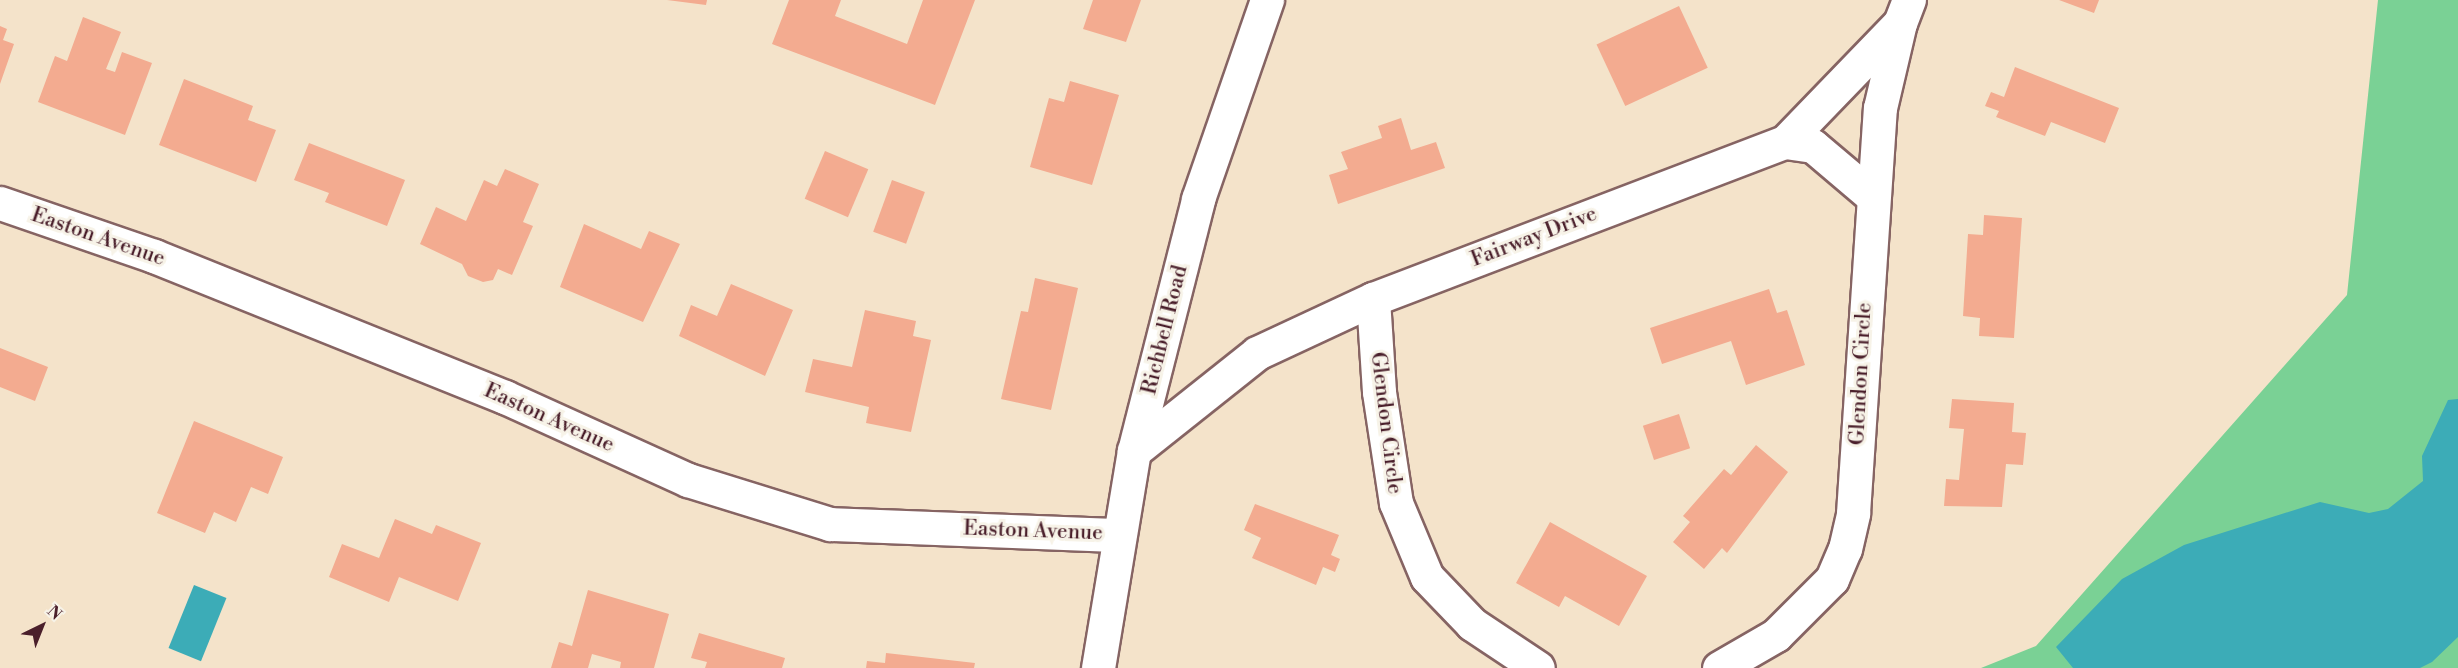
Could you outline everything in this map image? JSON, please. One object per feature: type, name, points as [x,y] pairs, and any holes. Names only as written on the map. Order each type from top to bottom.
[{"type":"street","name":"Richbell Road","points":[[1098,668],[1118,535],[1134,451],[1198,200],[1267,0]]},
{"type":"street","name":"Fairway Drive","points":[[1134,451],[1257,353],[1373,299],[1785,142],[1904,11]]},
{"type":"street","name":"Glendon Circle","points":[[1719,668],[1776,635],[1832,579],[1845,549],[1853,513],[1871,195],[1880,108],[1904,11]]},
{"type":"street","points":[[1785,142],[1813,146],[1871,195]]},
{"type":"street","name":"Easton Avenue","points":[[0,203],[154,256],[417,362],[688,480],[830,524],[1118,535]]},
{"type":"street","name":"Glendon Circle","points":[[1373,299],[1379,392],[1396,503],[1426,577],[1472,624],[1538,668]]},
{"type":"green space","points":[[2378,0],[2458,0],[2458,668],[1981,668],[2036,646],[2347,295]]},
{"type":"water","points":[[2458,399],[2458,637],[2432,662],[2420,668],[2073,668],[2056,647],[2122,579],[2184,545],[2320,502],[2369,513],[2388,509],[2423,481],[2422,456],[2448,400]]},
{"type":"water","points":[[194,585],[226,598],[201,661],[169,648]]},
{"type":"building","points":[[667,0],[707,0],[706,5]]},
{"type":"building","points":[[789,0],[841,0],[835,16],[907,44],[923,0],[975,0],[935,105],[772,44]]},
{"type":"building","points":[[1093,0],[1141,0],[1126,42],[1083,29]]},
{"type":"building","points":[[2059,0],[2099,0],[2094,13]]},
{"type":"building","points":[[1679,6],[1708,68],[1625,106],[1597,44]]},
{"type":"building","points":[[83,17],[121,32],[106,69],[115,72],[122,52],[152,63],[125,135],[38,102],[55,56],[67,61]]},
{"type":"building","points":[[0,26],[7,29],[3,40],[14,44],[0,84]]},
{"type":"building","points":[[2015,67],[2119,108],[2105,143],[2051,122],[2045,136],[1996,117],[1999,111],[1985,106],[1991,92],[2004,97]]},
{"type":"building","points":[[184,79],[253,106],[248,120],[276,130],[256,182],[159,145]]},
{"type":"building","points":[[1070,81],[1119,95],[1092,185],[1030,167],[1049,98],[1064,102]]},
{"type":"building","points":[[1401,118],[1411,150],[1436,142],[1445,168],[1338,204],[1329,175],[1348,169],[1341,152],[1382,138],[1378,126]]},
{"type":"building","points":[[309,143],[405,180],[387,226],[325,202],[329,193],[294,180]]},
{"type":"building","points":[[825,151],[868,169],[848,217],[805,199]]},
{"type":"building","points":[[505,169],[539,184],[523,222],[533,226],[512,275],[498,269],[493,280],[483,282],[468,276],[462,264],[420,244],[436,207],[466,221],[484,180],[497,186]]},
{"type":"building","points":[[892,180],[925,192],[906,244],[873,232]]},
{"type":"building","points":[[1984,215],[2022,218],[2014,338],[1979,336],[1980,318],[1963,316],[1968,234],[1983,235]]},
{"type":"building","points":[[584,224],[641,249],[649,231],[680,244],[643,322],[560,287]]},
{"type":"building","points":[[1035,278],[1078,288],[1051,410],[1001,399],[1021,311],[1028,312]]},
{"type":"building","points":[[731,284],[793,310],[765,376],[679,336],[691,305],[717,316]]},
{"type":"building","points":[[1769,289],[1777,313],[1787,310],[1805,365],[1746,385],[1731,341],[1662,364],[1650,328]]},
{"type":"building","points":[[865,310],[916,321],[913,336],[931,340],[911,432],[866,423],[869,407],[805,392],[813,359],[852,367]]},
{"type":"building","points":[[0,348],[48,367],[35,401],[0,387]]},
{"type":"building","points":[[1952,399],[2014,403],[2012,432],[2026,433],[2023,465],[2006,464],[2002,507],[1944,506],[1946,479],[1959,480],[1964,429],[1949,428]]},
{"type":"building","points":[[1679,414],[1690,448],[1654,460],[1643,426]]},
{"type":"building","points":[[194,421],[283,457],[268,494],[251,487],[236,522],[214,512],[205,533],[157,513]]},
{"type":"building","points":[[1756,445],[1788,472],[1727,553],[1722,548],[1704,569],[1673,542],[1690,522],[1683,516],[1724,469],[1731,475]]},
{"type":"building","points":[[1255,504],[1339,535],[1331,555],[1340,559],[1335,572],[1323,567],[1316,585],[1252,558],[1261,538],[1244,530]]},
{"type":"building","points":[[395,519],[432,534],[436,525],[481,543],[458,601],[399,577],[389,602],[329,577],[342,544],[379,558]]},
{"type":"building","points":[[1550,522],[1647,576],[1619,626],[1565,596],[1559,607],[1516,583]]},
{"type":"building","points":[[588,590],[669,614],[654,668],[620,668],[621,662],[592,654],[588,668],[551,668],[559,642],[572,646]]},
{"type":"building","points":[[699,633],[785,658],[782,668],[705,668],[707,662],[691,658]]},
{"type":"building","points":[[886,653],[975,663],[974,668],[866,668],[867,661],[885,663]]}]
